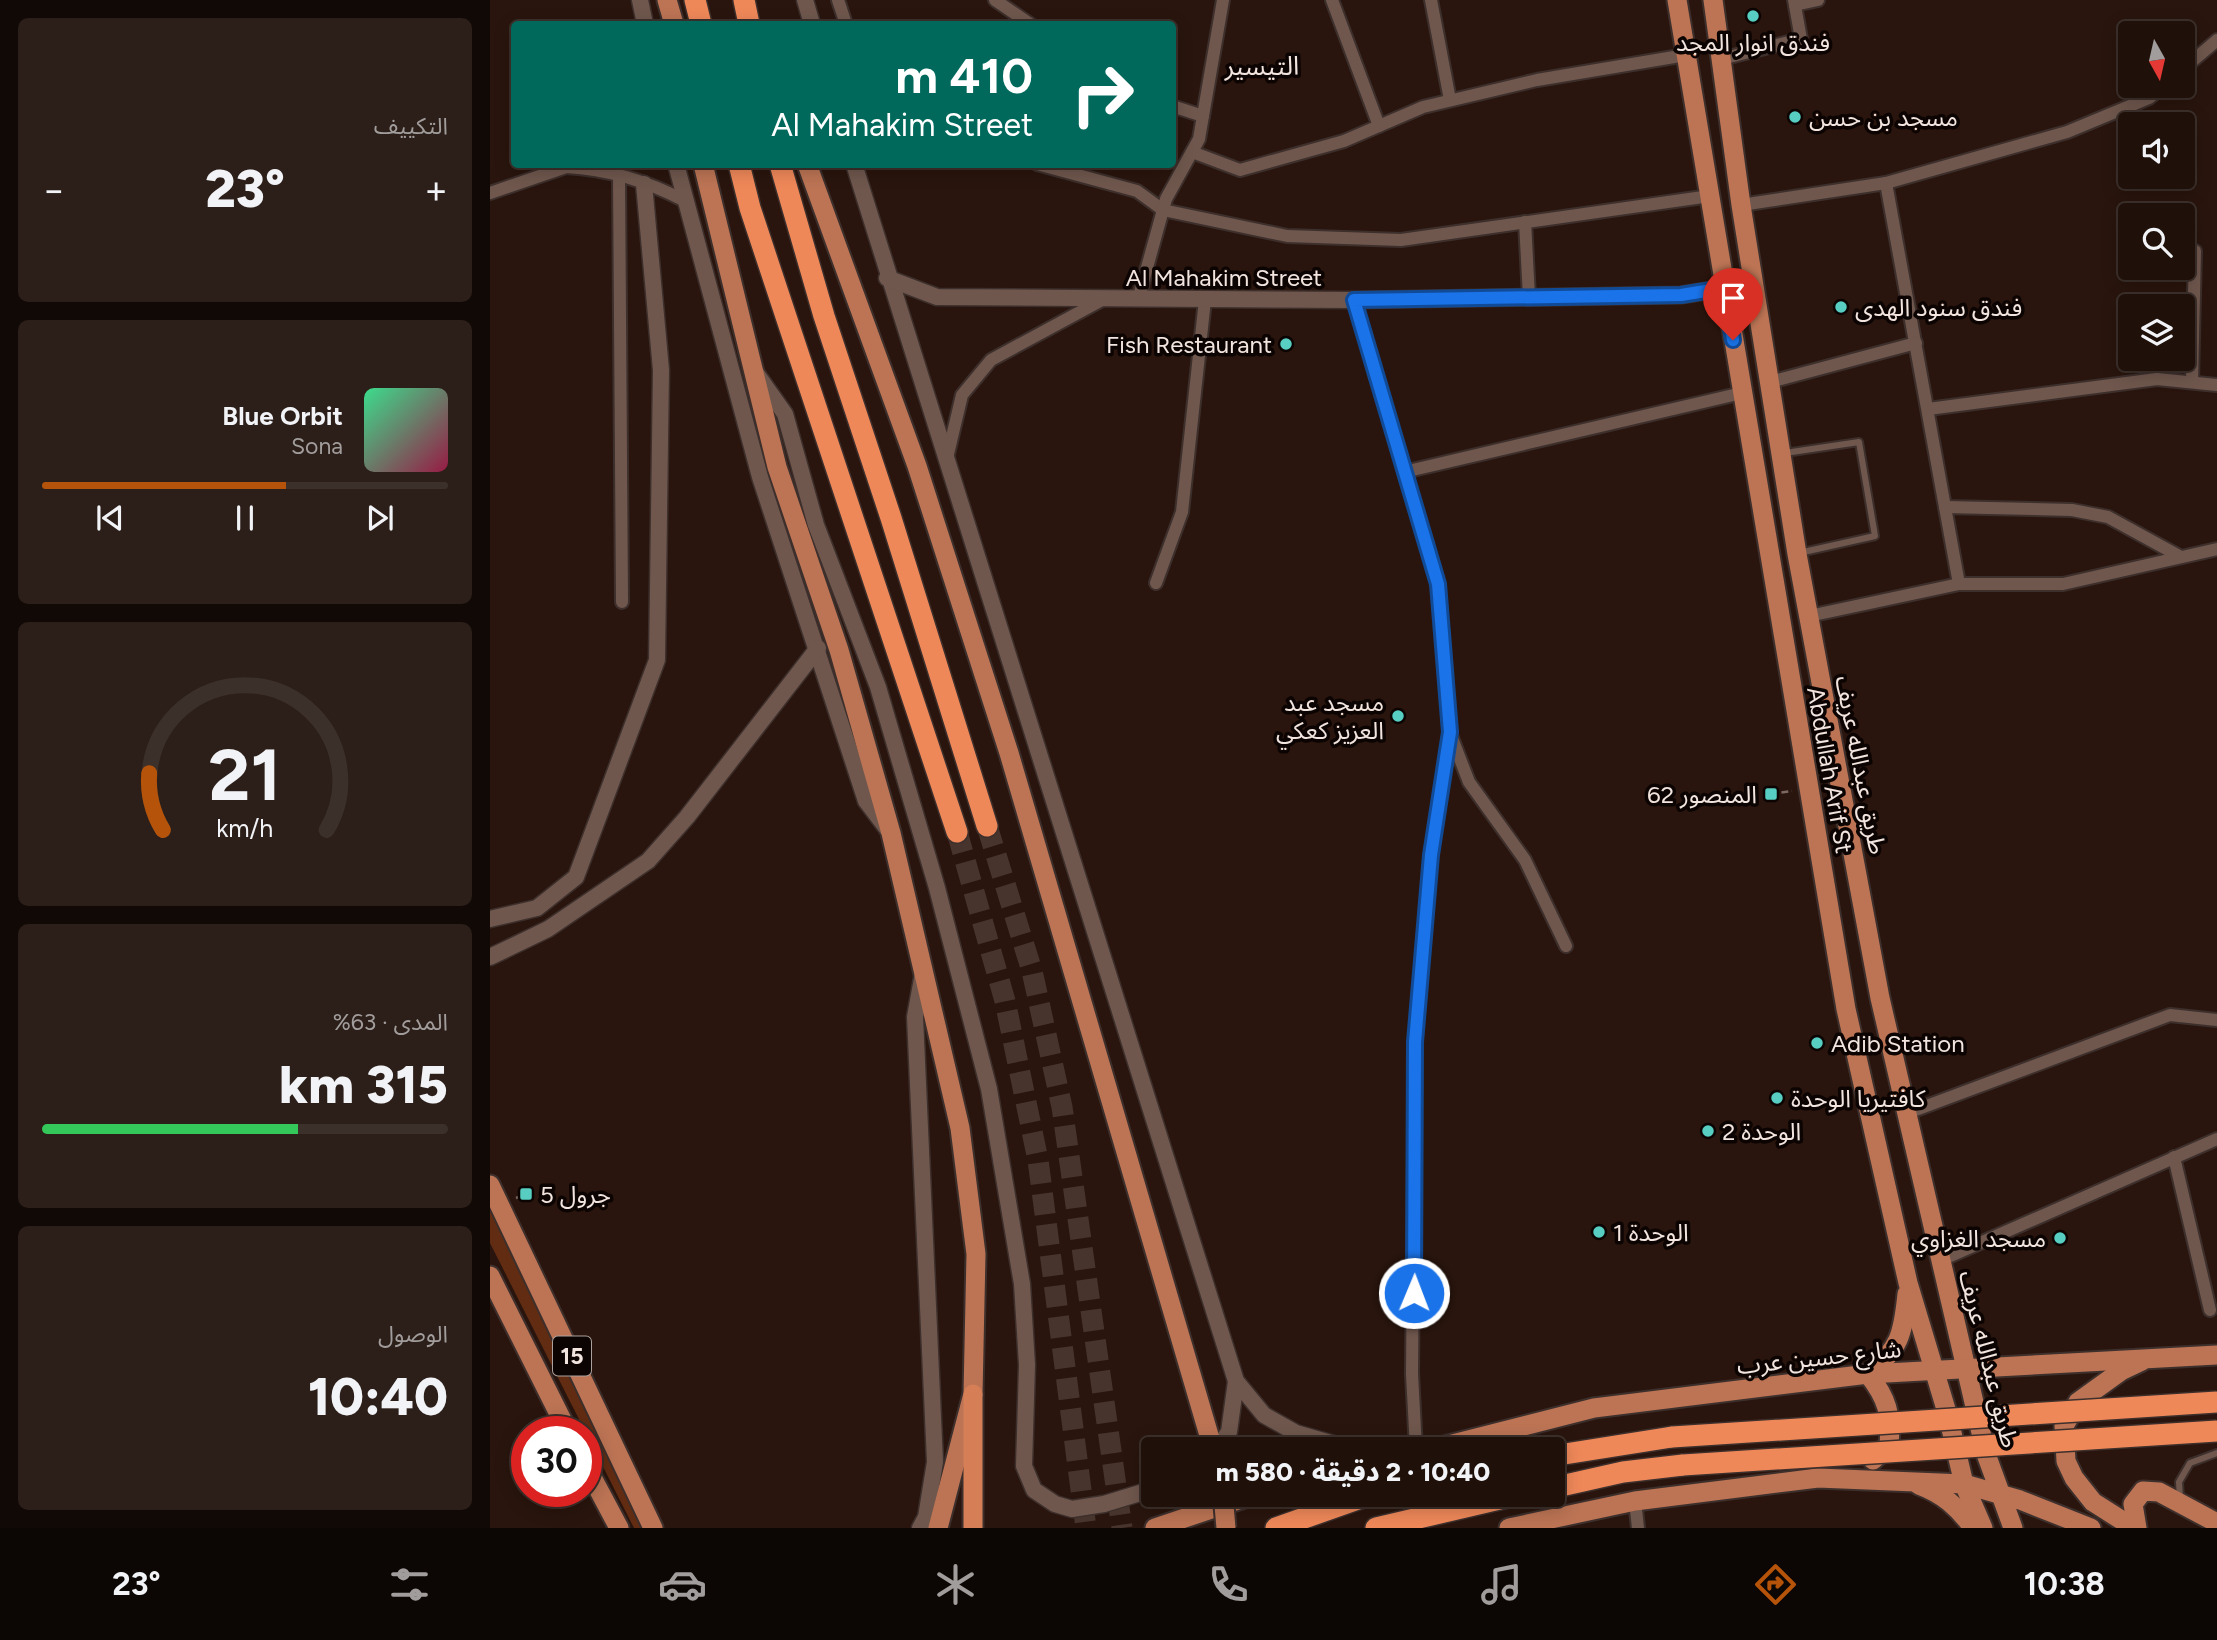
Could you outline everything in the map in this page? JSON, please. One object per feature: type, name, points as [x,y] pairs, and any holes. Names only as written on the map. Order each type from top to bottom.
[{"type":"highway","points":[[695,0],[700,21]]},
{"type":"highway","points":[[744,0],[748,21]]},
{"type":"highway","points":[[740,168],[750,208],[957,832]]},
{"type":"highway","points":[[781,168],[824,316],[988,826]]},
{"type":"highway","points":[[973,1394],[973,1528]]},
{"type":"highway","points":[[1565,1454],[1672,1437],[2217,1402]]},
{"type":"highway","points":[[1565,1485],[1623,1472],[1683,1465],[2217,1431]]},
{"type":"highway","points":[[1276,1528],[1335,1507]]},
{"type":"highway","points":[[1376,1528],[1466,1507]]},
{"type":"main road","points":[[667,0],[673,21]]},
{"type":"main road","name":"Abdullah Arif St","points":[[1677,0],[1846,1009],[1908,1283],[1948,1416],[1964,1484]]},
{"type":"main road","name":"طريق عبدالله عريف","points":[[1713,0],[1741,205],[1797,554],[1880,998],[1966,1366],[1999,1494],[2014,1528]]},
{"type":"main road","points":[[704,168],[749,362],[777,467],[839,650],[891,833],[960,1128],[976,1254],[973,1394],[938,1528]]},
{"type":"main road","points":[[808,168],[917,466],[961,603],[1211,1437]]},
{"type":"main road","points":[[1711,203],[1741,205]]},
{"type":"main road","name":"15","points":[[490,1185],[653,1528]]},
{"type":"main road","name":"15","points":[[490,1276],[560,1416]]},
{"type":"main road","points":[[1509,1528],[1635,1501],[1818,1478],[1853,1470],[1878,1457],[1889,1445],[1892,1418],[1884,1393],[1868,1374],[1889,1357],[1903,1332],[1908,1283]]},
{"type":"main road","name":"شارع حسين عرب","points":[[1480,1437],[1594,1408],[1868,1374],[1966,1366],[2217,1355]]},
{"type":"main road","points":[[2135,1528],[2094,1502],[2074,1478],[2066,1461],[2064,1426],[2078,1402],[2121,1371],[2148,1358]]},
{"type":"main road","points":[[1818,1478],[1905,1479],[1964,1484],[2091,1528]]},
{"type":"main road","points":[[1905,1479],[1938,1492],[1960,1511],[1973,1528]]},
{"type":"main road","points":[[1964,1484],[1983,1528]]},
{"type":"main road","points":[[2135,1528],[2133,1504],[2143,1491],[2159,1492],[2217,1523]]},
{"type":"main road","points":[[602,1496],[619,1528]]},
{"type":"main road","points":[[1154,1528],[1217,1507]]},
{"type":"main road","points":[[1224,1507],[1226,1528]]},
{"type":"street","points":[[640,0],[644,21]]},
{"type":"street","points":[[805,0],[812,21]]},
{"type":"street","points":[[838,0],[845,21]]},
{"type":"street","points":[[995,0],[1011,20]]},
{"type":"street","points":[[1138,300],[1163,210],[1199,139],[1223,0]]},
{"type":"street","points":[[1332,0],[1379,126]]},
{"type":"street","points":[[1431,0],[1450,100]]},
{"type":"street","points":[[1721,59],[1801,39],[1795,3],[1818,0]]},
{"type":"street","points":[[2195,59],[2216,40]]},
{"type":"street","points":[[1192,152],[1240,170],[1343,141],[1423,107],[1450,100],[1537,80],[1686,55]]},
{"type":"street","points":[[1741,205],[1886,183],[2067,132],[2149,98]]},
{"type":"street","points":[[1176,107],[1203,116]]},
{"type":"street","points":[[490,193],[564,168]]},
{"type":"street","points":[[594,168],[685,201]]},
{"type":"street","points":[[677,168],[760,477],[866,801],[891,833]]},
{"type":"street","points":[[855,168],[887,278],[1236,1381],[1264,1415],[1296,1433],[1310,1437]]},
{"type":"street","points":[[1052,168],[1137,191],[1163,210],[1287,236],[1401,240],[1525,222],[1711,203]]},
{"type":"street","points":[[620,176],[622,602]]},
{"type":"street","points":[[1886,183],[1959,584]]},
{"type":"street","points":[[490,919],[537,908],[576,877],[657,660],[660,370],[644,184]]},
{"type":"street","points":[[1525,222],[1529,298]]},
{"type":"street","name":"Al Mahakim Street","points":[[887,278],[937,296],[1102,300],[1529,298],[1681,295],[1724,288]]},
{"type":"street","points":[[2192,382],[2194,280]]},
{"type":"street","points":[[947,462],[961,395],[991,360],[1102,300]]},
{"type":"street","points":[[1156,583],[1182,512],[1205,300]]},
{"type":"street","points":[[1354,300],[1438,584],[1450,732],[1431,855],[1415,1042],[1412,1374],[1415,1437]]},
{"type":"street","points":[[1770,382],[1916,343]]},
{"type":"street","points":[[749,362],[785,414],[816,525],[877,687],[937,888],[986,1076],[1022,1284],[1027,1365],[1024,1466],[1034,1490],[1055,1504],[1072,1509],[1141,1492]]},
{"type":"street","points":[[1928,409],[2157,379],[2217,385]]},
{"type":"street","points":[[1404,472],[1742,393]]},
{"type":"street","points":[[1945,507],[2072,510],[2108,517],[2181,557]]},
{"type":"street","points":[[1809,615],[1959,584],[2063,584],[2217,549]]},
{"type":"street","points":[[490,957],[548,929],[648,860],[687,817],[818,648]]},
{"type":"street","points":[[1450,732],[1469,782],[1525,860],[1566,946]]},
{"type":"street","points":[[537,908],[548,929]]},
{"type":"street","points":[[920,1528],[926,1517],[935,1462],[915,1017],[923,971]]},
{"type":"street","points":[[1905,1114],[2170,1015],[2217,1020]]},
{"type":"street","points":[[1940,1261],[2217,1139]]},
{"type":"street","points":[[2174,1157],[2210,1310]]},
{"type":"street","points":[[1225,1437],[1229,1432],[1236,1381]]},
{"type":"street","points":[[1635,1501],[1638,1528]]},
{"type":"lane","points":[[1781,454],[1859,442],[1875,536],[1797,554]]},
{"type":"lane","points":[[2180,1503],[2179,1482],[2190,1463],[2217,1454]]},
{"type":"path","points":[[1771,794],[1809,789]]},
{"type":"shaded area","points":[[490,1207],[590,1416],[577,1416],[490,1243]]},
{"type":"shaded area","points":[[602,1442],[643,1528],[634,1528],[602,1465]]},
{"type":"tunnel","points":[[987,826],[1032,971],[1062,1107],[1122,1528]]},
{"type":"tunnel","points":[[957,832],[1005,1001],[1038,1160],[1086,1528]]},
{"type":"place","name":"فندق انوار المجد","points":[[1753,16]]},
{"type":"place","name":"مسجد بن حسن","points":[[1795,117]]},
{"type":"place","name":"فندق سنود الهدى","points":[[1841,307]]},
{"type":"place","name":"Fish Restaurant","points":[[1286,344]]},
{"type":"place","name":"مسجد عبد العزيز كعكي","points":[[1398,716]]},
{"type":"place","name":"المنصور 62","points":[[1771,794]]},
{"type":"place","name":"Adib Station","points":[[1817,1043]]},
{"type":"place","name":"كافتيريا الوحدة","points":[[1777,1098]]},
{"type":"place","name":"الوحدة 2","points":[[1708,1131]]},
{"type":"place","name":"جرول 5","points":[[526,1194]]},
{"type":"place","name":"الوحدة 1","points":[[1599,1232]]},
{"type":"place","name":"مسجد الغزاوي","points":[[2060,1238]]},
{"type":"district","name":"التيسير","points":[[1262,66]]},
{"type":"route","points":[[1414,1293],[1415,1042],[1431,855],[1450,732],[1438,584],[1354,300],[1681,295],[1724,288],[1733,340]]}]
